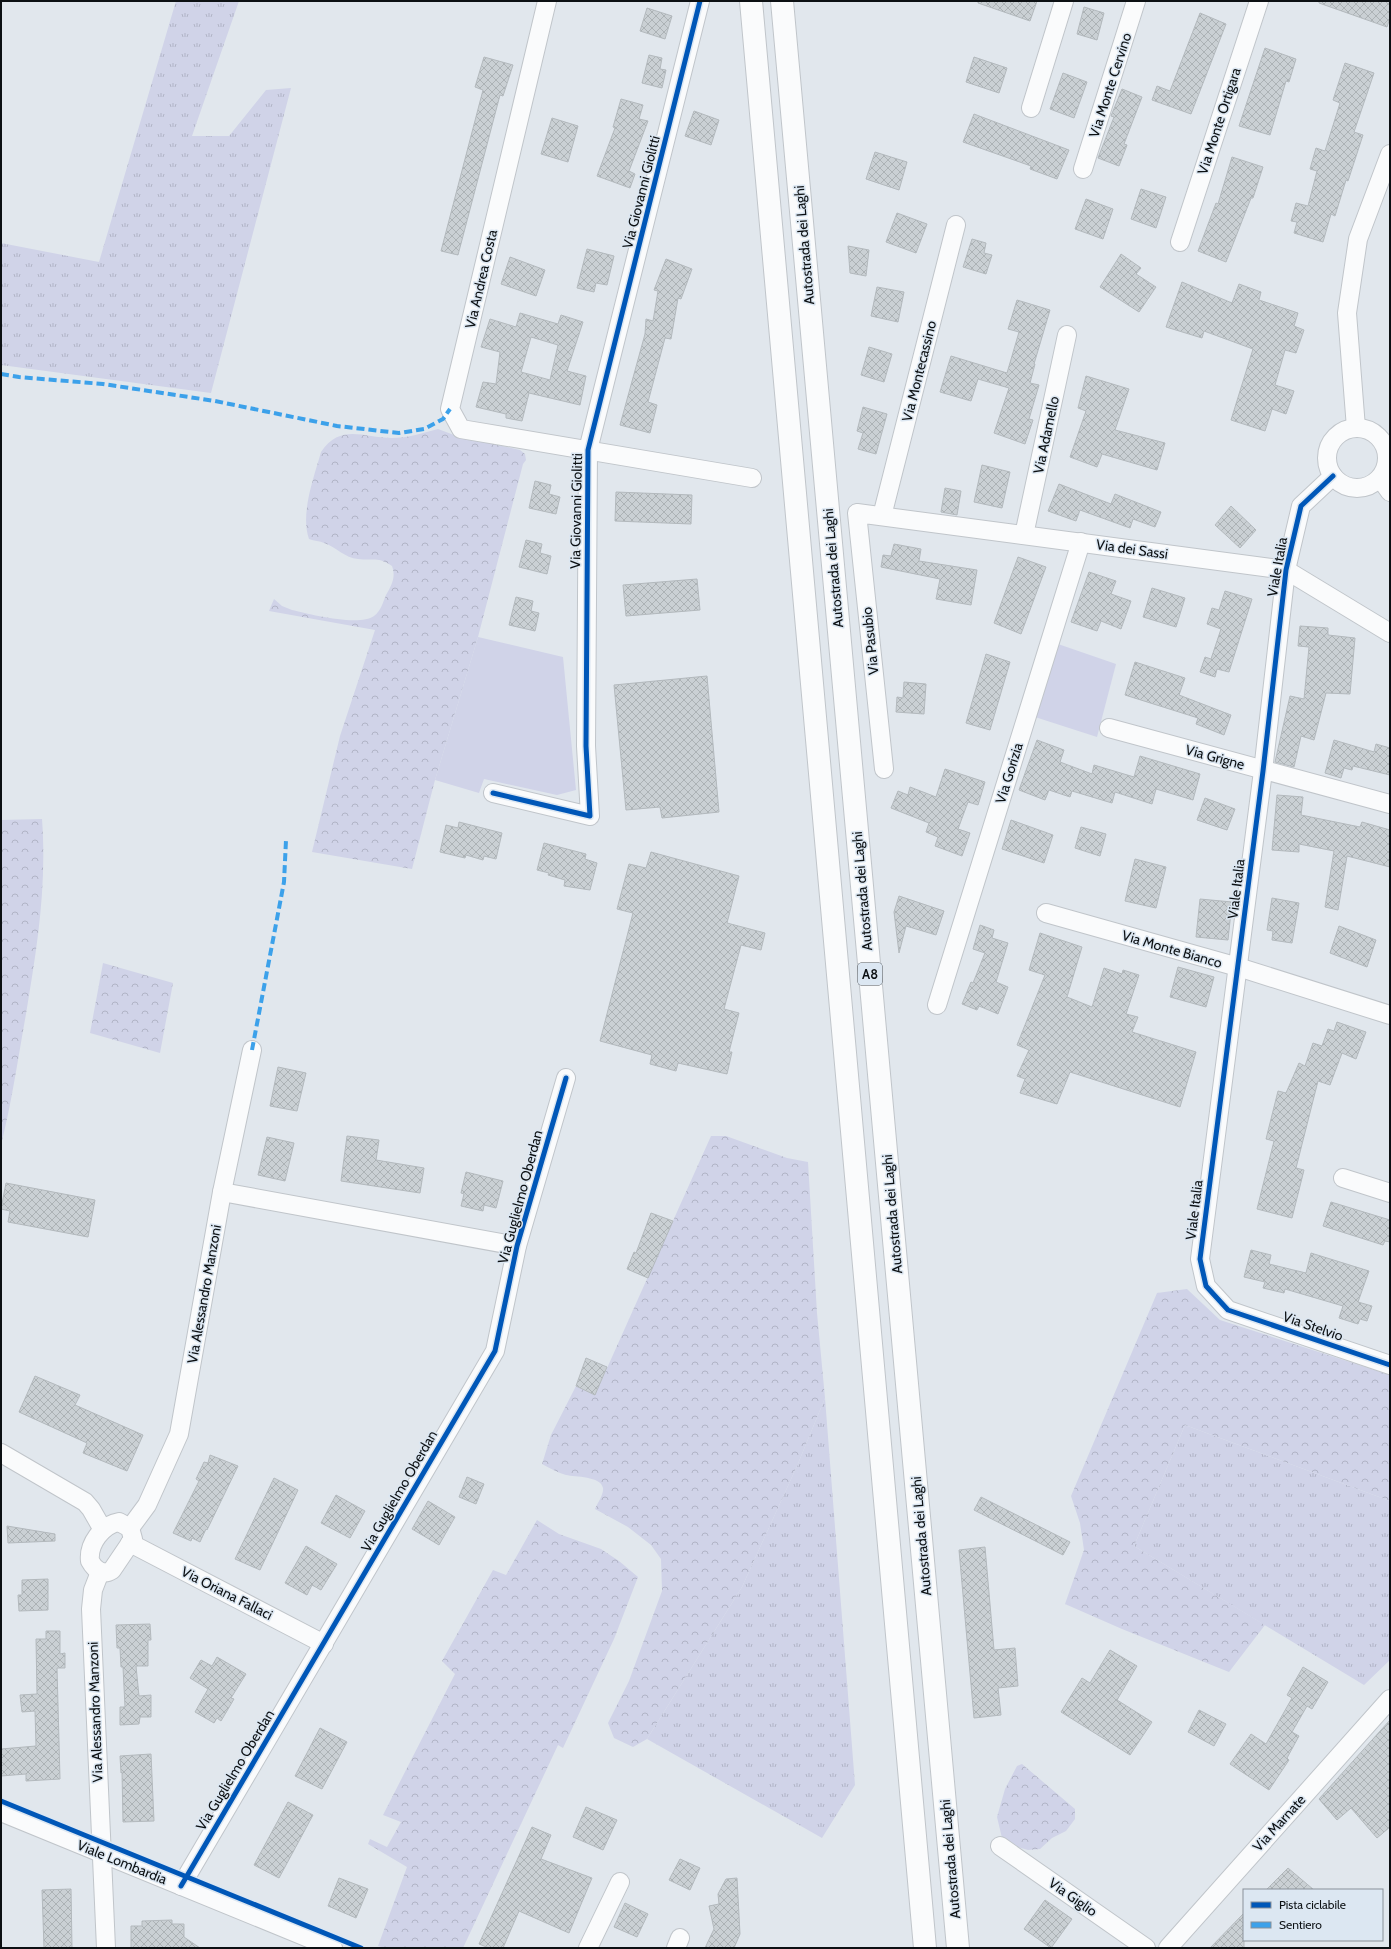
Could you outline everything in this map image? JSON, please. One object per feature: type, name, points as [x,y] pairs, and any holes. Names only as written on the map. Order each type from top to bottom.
[{"type":"highway","name":"A8","points":[[751,1],[925,1948]]},
{"type":"highway","name":"Autostrada dei Laghi","points":[[782,1],[958,1948]]},
{"type":"street","name":"Via Andrea Costa","points":[[547,1],[450,409],[461,429],[588,450]]},
{"type":"street","name":"Via Giovanni Giolitti","points":[[494,793],[590,816],[586,746],[588,450],[700,1]]},
{"type":"street","points":[[1031,108],[1064,1]]},
{"type":"street","name":"Via Monte Cervino","points":[[1083,169],[1136,1]]},
{"type":"street","name":"Via Monte Ortigara","points":[[1180,242],[1259,1]]},
{"type":"street","points":[[1356,428],[1347,313],[1358,239],[1390,154]]},
{"type":"street","name":"Via Montecassino","points":[[882,516],[956,225]]},
{"type":"street","name":"Via Adamello","points":[[1024,535],[1068,335]]},
{"type":"street","points":[[1356,428],[1374,433],[1382,440],[1387,452],[1385,485],[1375,483],[1363,488],[1353,488],[1341,483],[1333,476],[1328,464],[1328,453],[1332,441],[1346,430],[1356,428]]},
{"type":"street","name":"Via Giovanni Giolitti","points":[[588,450],[752,478]]},
{"type":"street","name":"Viale Italia","points":[[1228,1310],[1206,1286],[1200,1258],[1263,771],[1286,570],[1301,506],[1333,476]]},
{"type":"street","name":"Via dei Sassi","points":[[857,513],[1286,570],[1390,633]]},
{"type":"street","name":"Via Pasubio","points":[[857,513],[884,768]]},
{"type":"street","name":"Via Gorizia","points":[[937,1005],[1081,542]]},
{"type":"street","name":"Via Grigne","points":[[1109,728],[1263,771],[1390,804]]},
{"type":"street","name":"Via Monte Bianco","points":[[1046,913],[1238,967],[1390,1015]]},
{"type":"street","name":"Via Alessandro Manzoni","points":[[106,1948],[91,1609],[93,1590],[100,1572],[107,1573],[112,1570],[147,1505],[179,1434],[222,1192],[252,1050]]},
{"type":"street","name":"Via Guglielmo Oberdan","points":[[182,1886],[495,1351],[517,1246],[566,1078]]},
{"type":"street","points":[[1343,1178],[1390,1193]]},
{"type":"street","points":[[222,1192],[517,1246]]},
{"type":"street","name":"Via Stelvio","points":[[1228,1310],[1390,1365]]},
{"type":"street","points":[[1,1453],[85,1502],[91,1509],[103,1530],[94,1541],[90,1552],[90,1561],[100,1572]]},
{"type":"street","name":"Via Oriana Fallaci","points":[[103,1530],[110,1524],[119,1522],[130,1536],[324,1644]]},
{"type":"street","name":"Via Marnate","points":[[1168,1948],[1390,1699]]},
{"type":"street","name":"Viale Lombardia","points":[[1,1812],[333,1948]]},
{"type":"street","name":"Via Giglio","points":[[1000,1846],[1146,1948]]},
{"type":"street","points":[[588,1948],[620,1882]]},
{"type":"green space","points":[[176,1],[239,1],[192,136],[229,136],[266,90],[291,88],[211,393],[1,365],[1,243],[99,262]]},
{"type":"green space","points":[[438,429],[454,435],[520,450],[525,454],[526,460],[523,464],[478,637],[435,780],[412,869],[312,852],[340,736],[375,630],[269,611],[274,599],[282,606],[292,610],[334,619],[367,619],[374,616],[378,612],[393,581],[394,574],[392,566],[379,560],[353,558],[328,545],[309,539],[306,518],[307,507],[321,452],[336,438],[345,435],[353,434],[398,438]]},
{"type":"green space","points":[[478,637],[563,657],[576,790],[557,795],[484,779],[479,793],[435,780]]},
{"type":"green space","points":[[1058,644],[1116,664],[1097,737],[1035,717]]},
{"type":"green space","points":[[42,819],[43,869],[37,941],[15,1080],[1,1145],[1,820]]},
{"type":"green space","points":[[103,963],[173,983],[160,1053],[90,1033]]},
{"type":"green space","points":[[711,1136],[726,1136],[787,1158],[808,1162],[817,1313],[825,1398],[797,1466],[742,1587],[647,1739],[633,1747],[614,1738],[608,1723],[629,1681],[662,1591],[661,1559],[651,1545],[628,1527],[595,1509],[603,1490],[598,1481],[563,1474],[542,1464],[551,1435],[576,1386],[595,1395]]},
{"type":"green space","points":[[1187,1289],[1220,1320],[1390,1375],[1390,1501],[1185,1425],[1134,1546],[1265,1625],[1229,1672],[1122,1629],[1065,1604],[1084,1550],[1080,1523],[1071,1496],[1157,1293]]},
{"type":"green space","points":[[825,1398],[855,1785],[822,1838],[647,1739],[742,1587],[797,1466]]},
{"type":"green space","points":[[1185,1425],[1390,1501],[1390,1660],[1364,1685],[1134,1546]]},
{"type":"green space","points":[[537,1520],[559,1534],[601,1549],[619,1561],[638,1577],[614,1639],[563,1748],[558,1745],[463,1948],[385,1948],[378,1946],[407,1867],[368,1844],[370,1839],[387,1847],[401,1822],[383,1815],[455,1674],[442,1661],[493,1570],[506,1575]]},
{"type":"green space","points":[[1022,1764],[1075,1809],[1075,1819],[1066,1831],[1052,1838],[1040,1849],[1028,1850],[1008,1844],[1002,1838],[997,1817],[1005,1789],[1017,1766]]},
{"type":"building","points":[[978,1],[1037,1],[1030,21],[978,3]]},
{"type":"building","points":[[1319,1],[1390,1],[1390,18],[1387,27],[1319,3]]},
{"type":"building","points":[[1084,7],[1104,13],[1097,40],[1077,34]]},
{"type":"building","points":[[647,8],[672,16],[665,39],[640,31]]},
{"type":"building","points":[[1200,13],[1226,24],[1191,114],[1152,100],[1157,86],[1170,91]]},
{"type":"building","points":[[1265,48],[1296,59],[1289,82],[1286,81],[1270,135],[1239,126]]},
{"type":"building","points":[[649,55],[662,58],[660,69],[666,70],[662,88],[642,83]]},
{"type":"building","points":[[484,57],[513,65],[503,96],[500,95],[458,255],[441,251],[483,90],[475,87]]},
{"type":"building","points":[[974,57],[1007,68],[999,93],[966,82]]},
{"type":"building","points":[[1345,63],[1374,73],[1354,132],[1363,135],[1348,181],[1346,180],[1335,216],[1331,214],[1323,242],[1294,233],[1297,222],[1291,221],[1296,203],[1308,206],[1317,171],[1310,169],[1316,148],[1325,151],[1340,103],[1333,100]]},
{"type":"building","points":[[1063,73],[1087,82],[1074,118],[1050,109]]},
{"type":"building","points":[[1122,89],[1142,97],[1124,144],[1127,145],[1119,166],[1098,158],[1114,117],[1111,116]]},
{"type":"building","points":[[621,99],[643,105],[639,119],[648,121],[629,171],[635,174],[630,188],[597,176],[615,128],[613,127]]},
{"type":"building","points":[[694,111],[719,120],[711,145],[685,136]]},
{"type":"building","points":[[974,114],[1069,150],[1057,179],[1030,169],[1031,166],[963,142]]},
{"type":"building","points":[[552,118],[578,126],[568,162],[541,154]]},
{"type":"building","points":[[875,152],[907,162],[899,190],[866,179]]},
{"type":"building","points":[[1232,157],[1263,167],[1253,198],[1251,198],[1226,262],[1198,251],[1216,203],[1218,204]]},
{"type":"building","points":[[1141,189],[1166,197],[1156,228],[1131,219]]},
{"type":"building","points":[[1086,199],[1113,209],[1103,239],[1075,229]]},
{"type":"building","points":[[897,213],[927,224],[916,253],[886,242]]},
{"type":"building","points":[[972,239],[986,243],[984,253],[992,255],[986,274],[963,267]]},
{"type":"building","points":[[848,246],[869,250],[866,276],[850,273]]},
{"type":"building","points":[[587,249],[614,256],[607,285],[596,283],[594,292],[577,288]]},
{"type":"building","points":[[1121,254],[1141,268],[1136,274],[1156,287],[1139,312],[1100,287]]},
{"type":"building","points":[[510,257],[545,270],[536,296],[501,284]]},
{"type":"building","points":[[666,259],[692,269],[681,299],[678,298],[671,339],[665,338],[648,402],[657,405],[650,433],[620,425],[645,334],[646,319],[653,321],[658,291],[654,290]]},
{"type":"building","points":[[1182,282],[1232,303],[1239,284],[1261,292],[1259,300],[1298,313],[1294,326],[1304,330],[1296,353],[1285,350],[1275,385],[1294,391],[1286,414],[1272,409],[1265,431],[1231,420],[1253,349],[1204,331],[1202,338],[1166,327]]},
{"type":"building","points":[[877,287],[904,292],[898,322],[871,316]]},
{"type":"building","points":[[1017,300],[1050,310],[1030,383],[1039,385],[1029,419],[1033,420],[1025,444],[994,433],[1009,388],[978,379],[971,401],[940,392],[951,356],[1007,373],[1019,332],[1008,329]]},
{"type":"building","points":[[520,313],[558,324],[561,315],[583,322],[567,371],[586,376],[580,405],[529,393],[522,421],[506,418],[506,414],[476,407],[483,382],[496,384],[500,352],[481,347],[490,319],[516,327]],"holes":[[[531,337],[558,345],[550,380],[521,372]]]},
{"type":"building","points":[[869,347],[892,354],[884,382],[861,375]]},
{"type":"building","points":[[1086,376],[1129,389],[1115,430],[1165,443],[1157,470],[1102,454],[1097,467],[1070,457],[1086,411],[1078,408]]},
{"type":"building","points":[[863,407],[887,414],[876,454],[858,449],[863,433],[857,431]]},
{"type":"building","points":[[982,465],[1010,472],[1002,508],[974,502]]},
{"type":"building","points":[[535,481],[551,485],[549,494],[560,497],[556,514],[529,508]]},
{"type":"building","points":[[1059,484],[1111,504],[1115,494],[1161,512],[1155,527],[1133,519],[1130,528],[1080,510],[1076,521],[1048,511]]},
{"type":"building","points":[[945,488],[961,491],[957,515],[941,512]]},
{"type":"building","points":[[616,492],[692,495],[691,524],[615,521]]},
{"type":"building","points":[[1231,506],[1256,530],[1240,548],[1215,525]]},
{"type":"building","points":[[526,540],[542,544],[540,553],[551,556],[547,574],[519,567]]},
{"type":"building","points":[[894,544],[921,549],[919,561],[977,570],[971,605],[936,599],[940,579],[881,567],[883,555],[891,556]]},
{"type":"building","points":[[1018,557],[1046,567],[1021,634],[994,623]]},
{"type":"building","points":[[1089,572],[1116,581],[1111,594],[1131,601],[1121,629],[1101,621],[1097,631],[1071,622]]},
{"type":"building","points":[[697,579],[700,610],[626,616],[623,585]]},
{"type":"building","points":[[1152,588],[1185,598],[1176,627],[1143,617]]},
{"type":"building","points":[[1225,591],[1252,599],[1229,672],[1217,669],[1215,677],[1200,672],[1205,657],[1211,659],[1221,629],[1207,624],[1212,608],[1219,610]]},
{"type":"building","points":[[516,597],[533,601],[531,611],[539,613],[535,631],[509,625]]},
{"type":"building","points":[[1300,626],[1328,628],[1328,635],[1355,638],[1350,694],[1326,693],[1314,740],[1301,736],[1294,767],[1275,762],[1290,696],[1304,699],[1309,647],[1298,646]]},
{"type":"building","points":[[986,654],[1010,662],[990,730],[966,723]]},
{"type":"building","points":[[1135,662],[1185,678],[1179,695],[1231,715],[1224,735],[1196,724],[1198,718],[1125,695]]},
{"type":"building","points":[[707,676],[719,812],[662,818],[660,807],[626,810],[614,685]]},
{"type":"building","points":[[904,682],[926,684],[924,714],[896,712],[897,697],[903,698]]},
{"type":"building","points":[[1037,740],[1064,750],[1060,762],[1092,774],[1094,765],[1134,777],[1140,756],[1200,774],[1193,800],[1156,789],[1152,804],[1115,792],[1112,803],[1072,791],[1070,797],[1049,790],[1045,800],[1019,790]]},
{"type":"building","points":[[1334,740],[1374,752],[1376,744],[1390,748],[1390,775],[1353,766],[1352,770],[1344,768],[1341,778],[1325,773]]},
{"type":"building","points":[[945,769],[985,782],[978,805],[968,802],[958,829],[970,833],[962,856],[935,846],[938,837],[926,832],[929,823],[891,808],[898,791],[908,795],[910,787],[936,797]]},
{"type":"building","points":[[1277,795],[1303,797],[1301,815],[1360,827],[1362,822],[1390,830],[1390,867],[1347,856],[1338,910],[1325,907],[1334,851],[1299,844],[1299,852],[1272,850]]},
{"type":"building","points":[[1205,798],[1235,809],[1227,830],[1197,820]]},
{"type":"building","points":[[1011,820],[1053,835],[1044,863],[1002,849]]},
{"type":"building","points":[[459,822],[502,833],[496,859],[484,856],[483,860],[466,855],[465,858],[440,852],[446,825],[458,828]]},
{"type":"building","points":[[1081,827],[1106,834],[1100,856],[1075,848]]},
{"type":"building","points":[[544,843],[586,854],[585,859],[597,863],[590,890],[564,886],[565,880],[548,875],[549,873],[537,870]]},
{"type":"building","points":[[651,852],[739,876],[727,923],[765,933],[761,950],[741,945],[724,1009],[739,1013],[729,1052],[732,1052],[727,1074],[678,1063],[676,1071],[650,1064],[652,1055],[600,1041],[633,913],[617,909],[629,864],[646,868]]},
{"type":"building","points":[[1135,859],[1166,867],[1156,908],[1125,901]]},
{"type":"building","points":[[899,896],[944,911],[936,935],[906,926],[899,953],[894,912]]},
{"type":"building","points":[[1272,898],[1299,903],[1292,943],[1272,940],[1273,931],[1267,930]]},
{"type":"building","points":[[1200,899],[1232,902],[1228,940],[1196,937]]},
{"type":"building","points":[[980,925],[994,930],[992,938],[1008,943],[996,982],[1008,987],[998,1014],[979,1006],[977,1010],[962,1004],[971,982],[973,983],[985,953],[973,949]]},
{"type":"building","points":[[1339,926],[1376,940],[1367,967],[1330,953]]},
{"type":"building","points":[[1040,933],[1082,947],[1067,997],[1092,1007],[1104,968],[1122,974],[1123,970],[1139,975],[1126,1014],[1138,1017],[1132,1032],[1196,1052],[1180,1107],[1070,1072],[1057,1104],[1020,1093],[1025,1079],[1017,1076],[1029,1050],[1017,1045],[1045,975],[1029,970]]},
{"type":"building","points":[[1178,967],[1214,977],[1206,1007],[1170,997]]},
{"type":"building","points":[[1337,1022],[1366,1032],[1356,1059],[1342,1053],[1330,1085],[1318,1081],[1296,1168],[1304,1170],[1292,1218],[1257,1209],[1274,1141],[1266,1139],[1278,1091],[1286,1093],[1299,1063],[1305,1066],[1313,1043],[1322,1046],[1328,1029],[1334,1031]]},
{"type":"building","points":[[278,1067],[306,1073],[297,1111],[270,1106]]},
{"type":"building","points":[[347,1136],[379,1140],[376,1160],[424,1168],[420,1193],[341,1181]]},
{"type":"building","points":[[267,1137],[294,1143],[285,1181],[258,1175]]},
{"type":"building","points":[[466,1172],[503,1181],[496,1208],[484,1205],[483,1211],[461,1206],[464,1194],[461,1193]]},
{"type":"building","points":[[6,1183],[95,1200],[88,1237],[8,1222],[10,1211],[1,1209]]},
{"type":"building","points":[[1331,1202],[1390,1220],[1390,1242],[1385,1241],[1383,1245],[1323,1226]]},
{"type":"building","points":[[651,1213],[673,1221],[648,1278],[627,1269],[634,1252],[636,1253]]},
{"type":"building","points":[[1251,1250],[1271,1255],[1269,1264],[1306,1273],[1311,1253],[1369,1271],[1358,1302],[1372,1306],[1367,1321],[1360,1319],[1358,1324],[1339,1318],[1343,1306],[1285,1289],[1284,1293],[1263,1288],[1265,1282],[1244,1277]]},
{"type":"building","points":[[586,1358],[607,1367],[595,1395],[576,1386]]},
{"type":"building","points":[[35,1376],[80,1395],[75,1405],[143,1435],[127,1471],[83,1453],[87,1443],[19,1412]]},
{"type":"building","points":[[210,1455],[238,1466],[200,1542],[192,1538],[191,1541],[173,1533],[199,1481],[196,1479],[204,1462],[208,1463]]},
{"type":"building","points":[[467,1477],[484,1484],[476,1504],[459,1497]]},
{"type":"building","points":[[274,1478],[298,1490],[260,1570],[235,1559]]},
{"type":"building","points":[[336,1495],[365,1511],[350,1538],[321,1523]]},
{"type":"building","points":[[981,1497],[1070,1542],[1063,1555],[974,1510]]},
{"type":"building","points":[[428,1501],[455,1517],[439,1545],[412,1529]]},
{"type":"building","points":[[7,1526],[55,1534],[55,1541],[8,1543]]},
{"type":"building","points":[[306,1546],[337,1564],[321,1590],[312,1585],[307,1595],[285,1583]]},
{"type":"building","points":[[985,1547],[994,1650],[1015,1648],[1018,1686],[998,1688],[1001,1715],[974,1718],[959,1550]]},
{"type":"building","points":[[48,1579],[48,1610],[19,1611],[18,1595],[22,1595],[22,1580]]},
{"type":"building","points":[[150,1624],[151,1640],[148,1640],[148,1666],[136,1666],[139,1696],[151,1695],[151,1717],[140,1717],[139,1724],[120,1725],[120,1707],[125,1707],[123,1667],[121,1667],[120,1648],[117,1648],[116,1625]]},
{"type":"building","points":[[46,1631],[60,1631],[60,1654],[65,1653],[65,1668],[57,1668],[60,1779],[26,1781],[26,1774],[1,1776],[1,1749],[36,1746],[35,1711],[22,1712],[20,1695],[37,1694],[36,1639],[46,1639]]},
{"type":"building","points":[[1110,1650],[1137,1666],[1117,1700],[1152,1722],[1130,1755],[1061,1712],[1082,1678],[1090,1683]]},
{"type":"building","points":[[217,1657],[246,1674],[231,1698],[234,1699],[221,1721],[217,1718],[214,1723],[195,1712],[208,1689],[190,1678],[201,1660],[212,1666]]},
{"type":"building","points":[[1303,1667],[1328,1682],[1312,1709],[1307,1706],[1292,1732],[1299,1736],[1287,1758],[1289,1760],[1269,1790],[1230,1764],[1251,1734],[1266,1744],[1292,1698],[1287,1695]]},
{"type":"building","points":[[1199,1710],[1226,1724],[1214,1746],[1188,1732]]},
{"type":"building","points":[[1390,1720],[1390,1827],[1377,1838],[1351,1808],[1337,1820],[1319,1799]]},
{"type":"building","points":[[320,1728],[347,1742],[322,1789],[295,1776]]},
{"type":"building","points":[[151,1754],[154,1821],[123,1822],[122,1772],[121,1773],[120,1756]]},
{"type":"building","points":[[288,1802],[313,1815],[279,1878],[254,1865]]},
{"type":"building","points":[[586,1807],[617,1820],[603,1850],[573,1837]]},
{"type":"building","points":[[532,1827],[551,1835],[541,1859],[592,1878],[569,1933],[519,1911],[503,1948],[489,1948],[479,1944]]},
{"type":"building","points":[[680,1859],[700,1868],[690,1890],[669,1880]]},
{"type":"building","points":[[1288,1868],[1313,1889],[1267,1889]]},
{"type":"building","points":[[339,1878],[368,1889],[356,1918],[328,1906]]},
{"type":"building","points":[[737,1878],[740,1934],[734,1948],[705,1948],[714,1929],[709,1906],[719,1904],[718,1894],[726,1879]]},
{"type":"building","points":[[71,1889],[72,1948],[44,1948],[42,1890]]},
{"type":"building","points":[[1045,1900],[1072,1919],[1051,1948],[1024,1929]]},
{"type":"building","points":[[625,1903],[648,1914],[637,1937],[614,1927]]},
{"type":"building","points":[[1243,1914],[1244,1948],[1210,1948]]},
{"type":"building","points":[[172,1920],[172,1924],[184,1924],[184,1937],[200,1948],[131,1948],[131,1926],[142,1926],[142,1921]]},
{"type":"marked path","points":[[1,374],[19,377],[103,384],[215,401],[337,426],[399,433],[424,429],[443,419],[450,409]]},
{"type":"marked path","points":[[252,1050],[284,882],[286,840]]},
{"type":"cycle path","points":[[493,793],[590,816],[586,746],[588,450],[700,1]]},
{"type":"cycle path","points":[[1333,476],[1301,506],[1286,570],[1263,771],[1200,1259],[1206,1286],[1228,1310],[1390,1365]]},
{"type":"cycle path","points":[[181,1886],[495,1351],[517,1246],[566,1078]]},
{"type":"cycle path","points":[[1,1801],[361,1948]]}]
